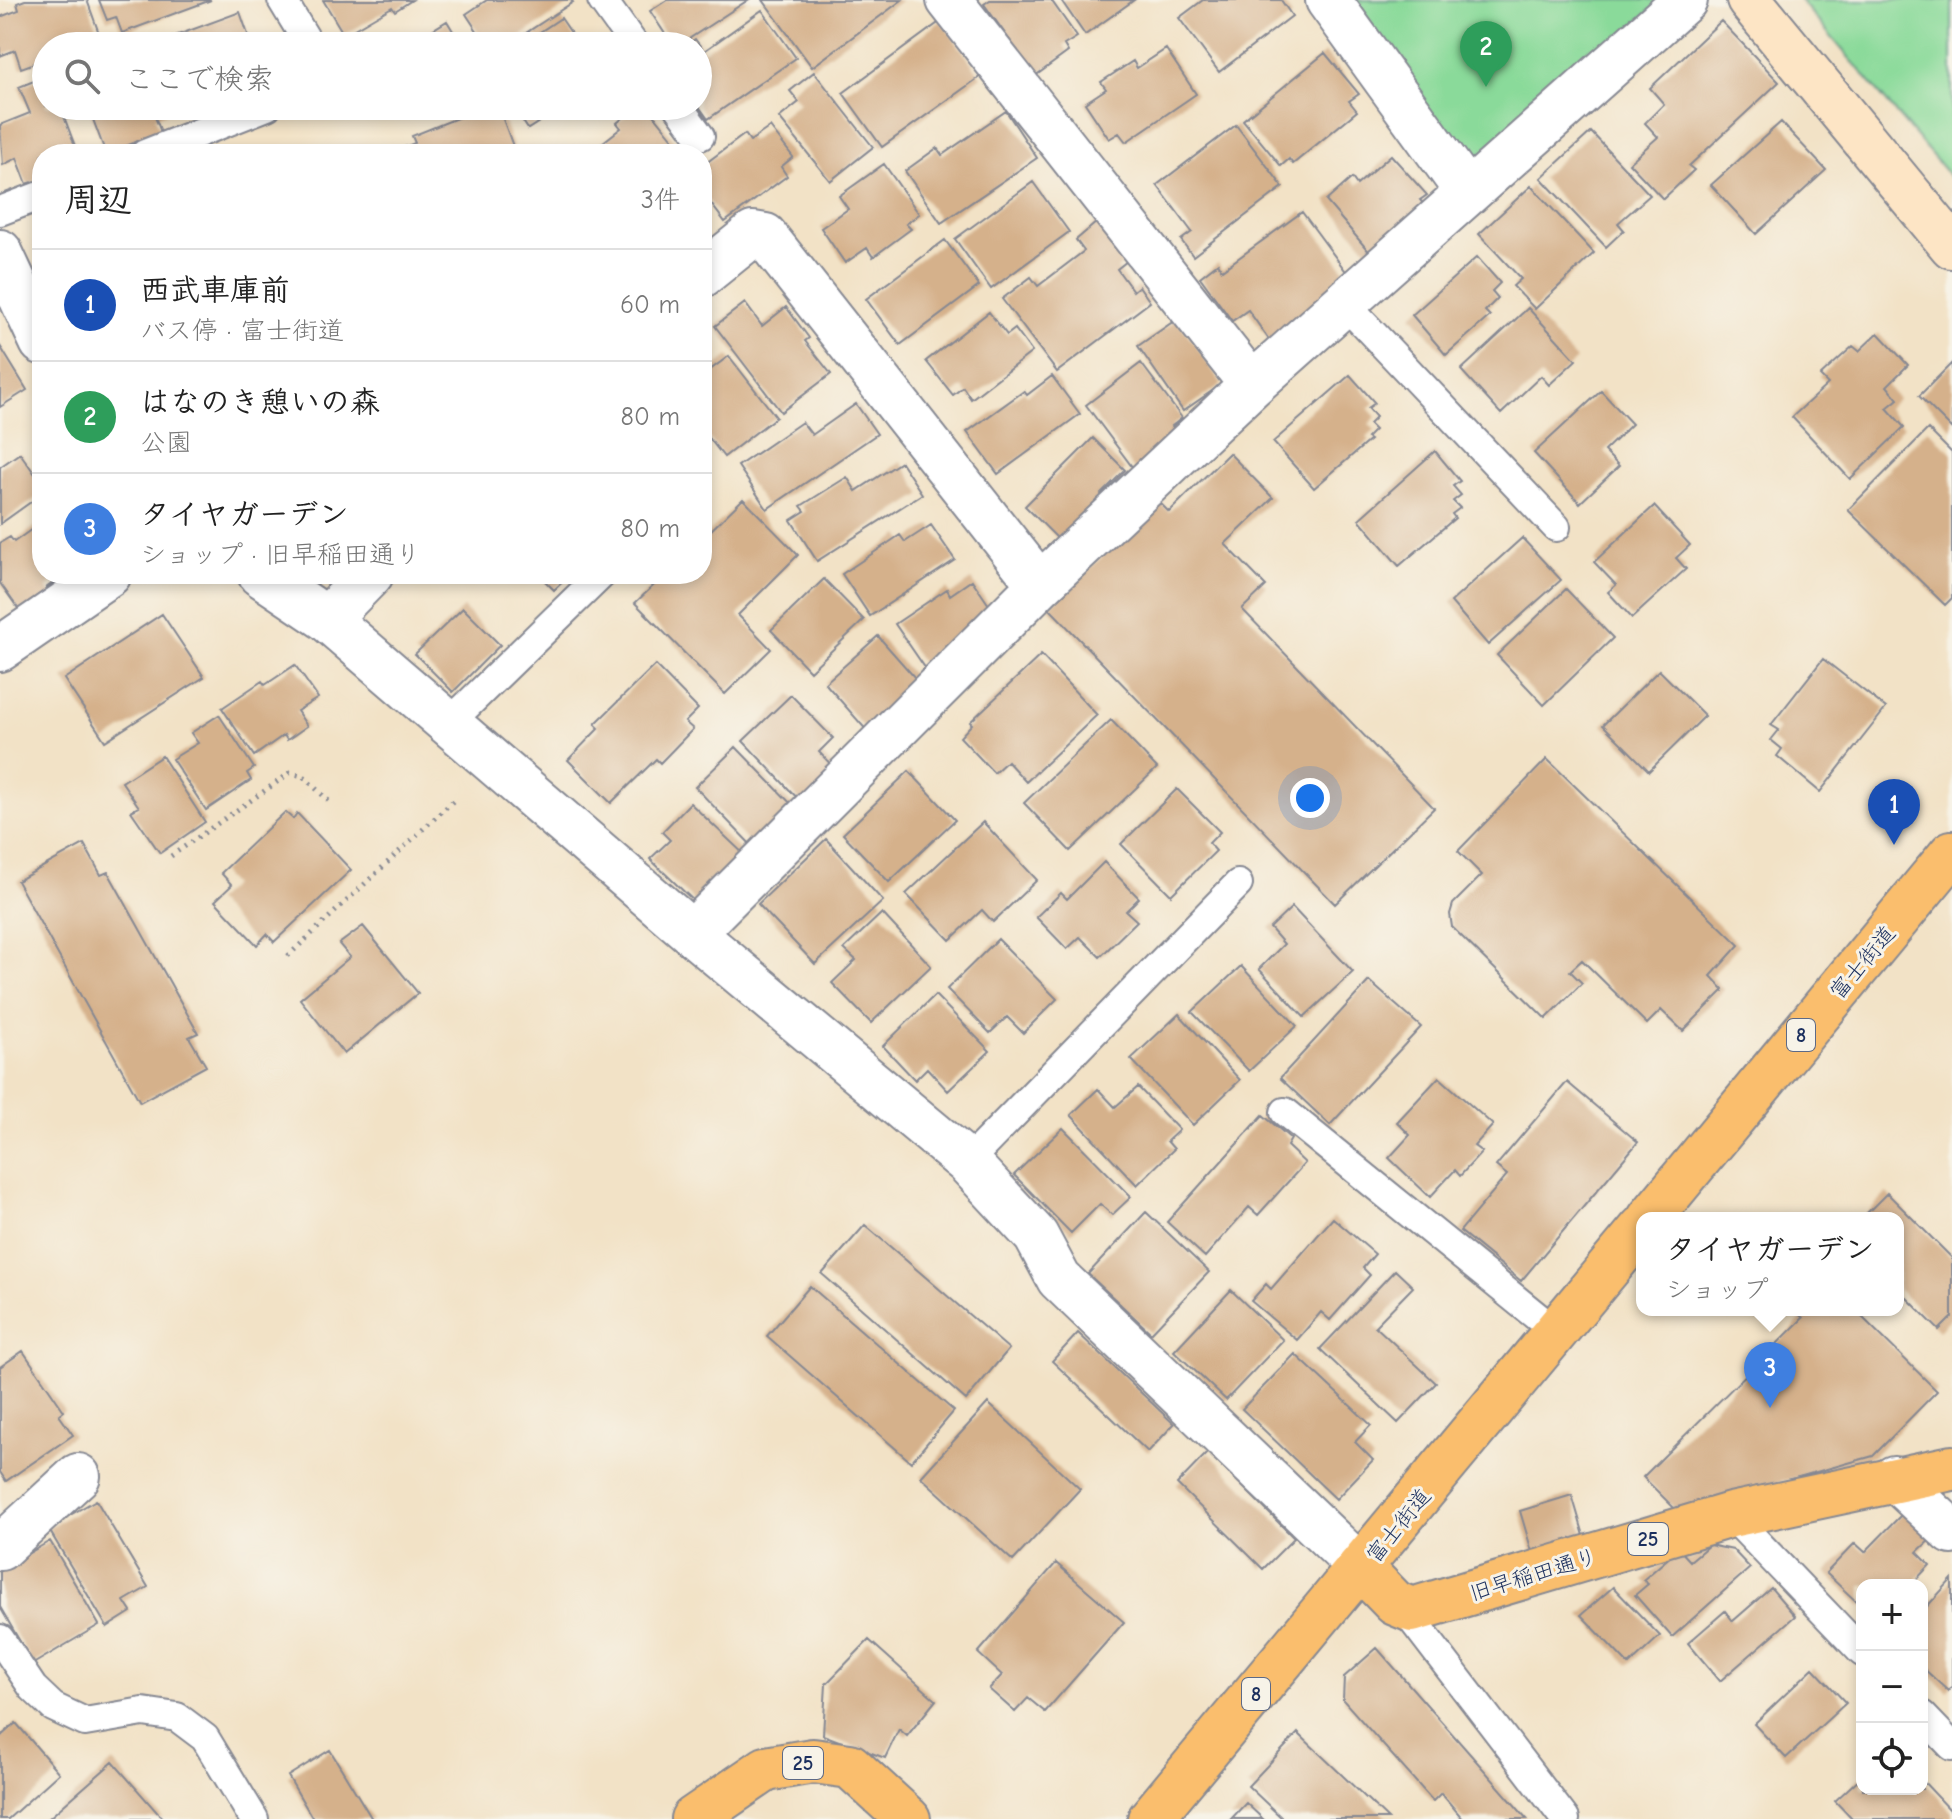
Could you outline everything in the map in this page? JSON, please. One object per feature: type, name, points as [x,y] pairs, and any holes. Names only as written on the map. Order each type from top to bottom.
[{"type":"main road","name":"富士街道","points":[[1655,1212],[1952,853]]},
{"type":"main road","name":"富士街道","points":[[1150,1819],[1362,1569],[1636,1235]]},
{"type":"main road","name":"旧早稲田通り","points":[[1404,1609],[1412,1610],[1731,1515],[1952,1468]]},
{"type":"main road","points":[[1362,1569],[1404,1609]]},
{"type":"main road","name":"25","points":[[693,1819],[766,1769],[813,1761],[850,1766],[908,1819]]},
{"type":"street","points":[[949,0],[1252,385]]},
{"type":"street","points":[[1328,0],[1468,193]]},
{"type":"street","points":[[692,933],[1040,585],[1252,385],[1342,301],[1685,0]]},
{"type":"street","points":[[1749,0],[1952,246]]},
{"type":"street","points":[[712,267],[753,234],[765,236],[1040,585]]},
{"type":"street","points":[[0,252],[32,321]]},
{"type":"street","points":[[12,641],[95,584]]},
{"type":"street","points":[[275,584],[327,619],[692,933],[967,1162],[1036,1236],[1059,1279],[1362,1569]]},
{"type":"street","points":[[327,619],[361,584]]},
{"type":"street","points":[[0,1548],[78,1476]]},
{"type":"street","points":[[1894,1478],[1952,1532]]},
{"type":"lane","points":[[282,0],[301,32]]},
{"type":"lane","points":[[602,0],[625,32]]},
{"type":"lane","points":[[170,144],[231,120]]},
{"type":"lane","points":[[688,120],[700,136]]},
{"type":"lane","points":[[0,211],[32,199]]},
{"type":"lane","points":[[1342,301],[1556,527]]},
{"type":"lane","points":[[449,723],[592,584]]},
{"type":"lane","points":[[967,1162],[1238,884]]},
{"type":"lane","points":[[1285,1112],[1556,1332]]},
{"type":"lane","points":[[1731,1515],[1861,1651]]},
{"type":"lane","points":[[1404,1609],[1565,1819]]},
{"type":"lane","points":[[0,1639],[33,1688],[53,1707],[85,1722],[143,1712],[177,1717],[205,1738],[254,1819]]},
{"type":"lane","points":[[1928,1721],[1952,1746]]},
{"type":"path","points":[[288,956],[495,762]]},
{"type":"path","points":[[171,856],[290,773],[303,776],[332,804]]},
{"type":"green space","points":[[1346,0],[1662,0],[1468,174]]},
{"type":"green space","points":[[1800,0],[1952,0],[1952,179]]},
{"type":"building","points":[[25,0],[87,0],[98,32],[32,32],[32,64],[21,68],[15,50],[0,56],[0,17],[19,10],[17,3]]},
{"type":"building","points":[[99,0],[211,0],[125,32],[122,32],[116,17],[107,20]]},
{"type":"building","points":[[323,0],[412,0],[395,11],[392,7],[349,32],[342,32]]},
{"type":"building","points":[[487,0],[573,2],[527,32],[478,32],[466,14]]},
{"type":"building","points":[[667,0],[748,0],[699,32],[664,32],[650,11]]},
{"type":"building","points":[[763,0],[902,0],[812,67]]},
{"type":"building","points":[[990,0],[1051,0],[1077,37],[1064,45],[1068,52],[1035,76],[984,4]]},
{"type":"building","points":[[1061,0],[1134,0],[1085,35]]},
{"type":"building","points":[[1203,0],[1281,0],[1292,16],[1219,72],[1179,18]]},
{"type":"building","points":[[762,10],[796,58],[712,116],[712,45]]},
{"type":"building","points":[[240,12],[247,32],[186,32]]},
{"type":"building","points":[[561,18],[570,32],[540,32]]},
{"type":"building","points":[[447,21],[454,32],[429,32]]},
{"type":"building","points":[[941,21],[981,76],[882,147],[843,93]]},
{"type":"building","points":[[1721,21],[1779,82],[1689,166],[1694,170],[1663,199],[1629,163],[1658,137],[1645,123],[1664,104],[1650,88]]},
{"type":"building","points":[[1166,49],[1196,94],[1126,142],[1119,133],[1109,139],[1085,103],[1106,89],[1101,82],[1133,61],[1137,68]]},
{"type":"building","points":[[1325,53],[1359,94],[1349,101],[1357,111],[1293,164],[1289,159],[1281,166],[1243,120]]},
{"type":"building","points":[[814,72],[873,147],[830,181],[779,118],[799,102],[790,91]]},
{"type":"building","points":[[32,82],[32,120],[65,120],[74,144],[32,144],[32,182],[27,184],[17,158],[3,165],[0,125],[30,113],[19,87]]},
{"type":"building","points":[[1006,111],[1037,158],[941,223],[905,171],[937,148],[942,155]]},
{"type":"building","points":[[93,120],[156,120],[161,132],[131,144],[102,144]]},
{"type":"building","points":[[452,120],[503,120],[512,144],[412,144],[415,143],[412,136]]},
{"type":"building","points":[[522,120],[542,120],[528,129]]},
{"type":"building","points":[[621,120],[658,120],[677,144],[601,144],[621,128],[617,123]]},
{"type":"building","points":[[1781,122],[1826,170],[1756,234],[1711,185]]},
{"type":"building","points":[[1236,125],[1283,187],[1193,256],[1181,240],[1192,232],[1157,185]]},
{"type":"building","points":[[770,127],[793,157],[781,167],[787,176],[725,222],[712,205],[712,159],[745,134],[750,141]]},
{"type":"building","points":[[1591,132],[1650,195],[1618,223],[1624,230],[1606,247],[1541,178]]},
{"type":"building","points":[[1391,155],[1427,195],[1420,200],[1426,207],[1371,254],[1326,201],[1352,178],[1357,185]]},
{"type":"building","points":[[884,164],[919,214],[906,224],[911,229],[873,257],[867,248],[845,263],[821,228],[848,209],[839,196]]},
{"type":"building","points":[[1033,182],[1069,232],[991,289],[955,239]]},
{"type":"building","points":[[1531,186],[1594,253],[1535,309],[1513,286],[1521,279],[1479,234]]},
{"type":"building","points":[[1302,212],[1353,281],[1270,341],[1248,310],[1232,321],[1200,277],[1218,263],[1222,270]]},
{"type":"building","points":[[1097,222],[1127,261],[1117,269],[1133,291],[1139,286],[1150,302],[1057,372],[1002,299],[1031,277],[1038,286],[1084,251],[1076,240]]},
{"type":"building","points":[[945,240],[979,286],[900,345],[866,299]]},
{"type":"building","points":[[1477,257],[1500,283],[1492,291],[1498,298],[1485,311],[1490,316],[1446,355],[1412,315]]},
{"type":"building","points":[[745,303],[762,326],[786,307],[809,338],[805,341],[831,374],[781,412],[715,326]]},
{"type":"building","points":[[1528,308],[1576,360],[1549,385],[1541,376],[1501,414],[1461,370]]},
{"type":"building","points":[[989,312],[1007,335],[1015,329],[1032,352],[971,399],[963,387],[953,395],[926,361]]},
{"type":"building","points":[[1177,319],[1222,384],[1183,411],[1138,346]]},
{"type":"building","points":[[1878,333],[1908,365],[1887,386],[1898,399],[1887,408],[1904,427],[1850,479],[1792,417],[1828,384],[1820,376],[1853,346],[1859,351]]},
{"type":"building","points":[[0,346],[27,390],[0,407]]},
{"type":"building","points":[[729,356],[776,417],[724,457],[712,442],[712,369]]},
{"type":"building","points":[[1141,363],[1182,418],[1172,426],[1181,438],[1136,472],[1086,405]]},
{"type":"building","points":[[1952,363],[1952,429],[1919,396]]},
{"type":"building","points":[[1350,375],[1375,403],[1368,408],[1376,417],[1369,424],[1375,430],[1367,438],[1370,440],[1314,488],[1273,442]]},
{"type":"building","points":[[1052,376],[1080,414],[998,474],[967,432],[1024,391],[1027,395]]},
{"type":"building","points":[[1601,391],[1632,424],[1604,451],[1619,466],[1580,503],[1534,453]]},
{"type":"building","points":[[856,404],[877,434],[767,509],[738,466],[802,422],[812,435]]},
{"type":"building","points":[[1928,429],[1952,453],[1952,598],[1945,605],[1848,510]]},
{"type":"building","points":[[1093,438],[1125,470],[1101,494],[1110,504],[1066,547],[1025,506]]},
{"type":"building","points":[[1435,451],[1460,481],[1453,486],[1461,495],[1453,501],[1460,508],[1452,514],[1455,518],[1399,566],[1359,519]]},
{"type":"building","points":[[20,453],[32,470],[32,501],[0,524],[0,467]]},
{"type":"building","points":[[1229,453],[1273,498],[1225,544],[1266,586],[1242,609],[1434,808],[1335,904],[1049,608],[1159,502],[1169,512]]},
{"type":"building","points":[[901,462],[922,494],[817,561],[791,520],[805,511],[801,506],[847,477],[856,491]]},
{"type":"building","points":[[743,499],[798,555],[738,615],[771,649],[725,694],[635,603],[655,584],[712,584],[712,529]]},
{"type":"building","points":[[1654,506],[1690,545],[1676,558],[1686,569],[1632,618],[1608,592],[1616,585],[1594,562]]},
{"type":"building","points":[[931,525],[955,560],[870,616],[842,574],[900,535],[905,542]]},
{"type":"building","points":[[32,529],[32,584],[52,584],[46,588],[56,600],[27,621],[0,583],[0,543],[10,537],[14,542]]},
{"type":"building","points":[[1522,538],[1561,580],[1488,645],[1451,602]]},
{"type":"building","points":[[824,579],[864,620],[810,671],[771,630]]},
{"type":"building","points":[[972,580],[997,617],[928,672],[895,624],[947,589],[950,595]]},
{"type":"building","points":[[1566,589],[1613,638],[1544,705],[1497,655]]},
{"type":"building","points":[[463,608],[500,645],[453,692],[415,654]]},
{"type":"building","points":[[162,614],[204,677],[105,741],[64,679]]},
{"type":"building","points":[[878,636],[924,688],[868,732],[825,683]]},
{"type":"building","points":[[1041,655],[1097,715],[1026,782],[1007,761],[994,773],[960,737],[972,724],[970,722]]},
{"type":"building","points":[[1823,659],[1886,708],[1820,792],[1777,756],[1782,749],[1771,740],[1779,730],[1771,725]]},
{"type":"building","points":[[295,665],[318,698],[297,711],[307,726],[287,740],[284,735],[254,756],[222,708],[262,681],[265,685]]},
{"type":"building","points":[[655,665],[698,709],[685,722],[693,729],[660,763],[656,759],[611,803],[568,760],[599,728],[595,724]]},
{"type":"building","points":[[1659,670],[1705,716],[1649,771],[1603,725]]},
{"type":"building","points":[[791,695],[833,738],[819,752],[837,771],[803,804],[743,741]]},
{"type":"building","points":[[219,715],[254,768],[247,773],[251,780],[206,810],[172,759],[198,743],[191,733]]},
{"type":"building","points":[[1111,720],[1157,768],[1070,851],[1024,803]]},
{"type":"building","points":[[736,747],[797,810],[756,850],[695,787]]},
{"type":"building","points":[[162,756],[205,822],[160,853],[131,811],[139,807],[122,782]]},
{"type":"building","points":[[1547,759],[1739,945],[1711,976],[1724,990],[1683,1031],[1661,1010],[1647,1024],[1582,960],[1570,971],[1582,983],[1546,1019],[1452,927],[1450,914],[1453,904],[1482,875],[1458,851]]},
{"type":"building","points":[[909,771],[955,820],[889,882],[843,834]]},
{"type":"building","points":[[1177,789],[1220,832],[1209,843],[1216,851],[1171,895],[1121,844]]},
{"type":"building","points":[[690,803],[747,857],[698,905],[650,859],[670,840],[662,832]]},
{"type":"building","points":[[285,812],[293,819],[297,813],[351,870],[274,942],[267,934],[257,945],[215,901],[232,885],[221,873]]},
{"type":"building","points":[[983,822],[1037,880],[993,922],[982,910],[950,940],[906,894]]},
{"type":"building","points":[[826,839],[883,901],[815,964],[758,904]]},
{"type":"building","points":[[84,844],[101,875],[108,872],[198,1033],[189,1037],[206,1066],[140,1102],[17,881]]},
{"type":"building","points":[[1104,862],[1139,898],[1126,911],[1137,921],[1100,957],[1080,937],[1067,949],[1036,917],[1061,893],[1067,899]]},
{"type":"building","points":[[1292,907],[1353,972],[1304,1017],[1259,969],[1284,944],[1270,928]]},
{"type":"building","points":[[882,913],[931,966],[871,1023],[832,983],[856,960],[844,949]]},
{"type":"building","points":[[363,926],[418,993],[344,1054],[300,999],[350,957],[339,944]]},
{"type":"building","points":[[998,939],[1057,999],[1023,1033],[1007,1017],[990,1033],[947,989]]},
{"type":"building","points":[[1241,966],[1297,1026],[1249,1071],[1192,1012]]},
{"type":"building","points":[[1369,981],[1421,1027],[1330,1125],[1280,1078]]},
{"type":"building","points":[[935,995],[990,1051],[948,1091],[927,1068],[915,1080],[883,1046]]},
{"type":"building","points":[[1179,1014],[1240,1080],[1193,1125],[1131,1059]]},
{"type":"building","points":[[1439,1077],[1493,1125],[1474,1146],[1482,1152],[1460,1176],[1455,1170],[1430,1197],[1389,1158],[1410,1135],[1397,1122]]},
{"type":"building","points":[[1567,1082],[1638,1142],[1521,1281],[1460,1231],[1507,1175],[1496,1166]]},
{"type":"building","points":[[1138,1087],[1179,1130],[1167,1141],[1174,1149],[1137,1185],[1071,1115],[1098,1089],[1115,1107]]},
{"type":"building","points":[[1263,1115],[1291,1139],[1287,1146],[1305,1163],[1258,1215],[1249,1207],[1205,1257],[1167,1222]]},
{"type":"building","points":[[1063,1128],[1131,1197],[1112,1215],[1100,1204],[1071,1233],[1014,1175]]},
{"type":"building","points":[[1887,1193],[1952,1258],[1952,1317],[1939,1330],[1904,1295],[1904,1212],[1868,1212]]},
{"type":"building","points":[[1146,1212],[1209,1272],[1151,1333],[1088,1274]]},
{"type":"building","points":[[1333,1218],[1375,1254],[1363,1268],[1370,1275],[1330,1320],[1321,1312],[1297,1340],[1251,1301],[1266,1284],[1271,1289]]},
{"type":"building","points":[[865,1225],[1009,1349],[966,1400],[822,1274]]},
{"type":"building","points":[[1395,1270],[1413,1287],[1375,1326],[1436,1383],[1398,1423],[1320,1349]]},
{"type":"building","points":[[810,1286],[954,1411],[911,1462],[767,1336]]},
{"type":"building","points":[[1231,1290],[1283,1340],[1226,1400],[1174,1351]]},
{"type":"building","points":[[1801,1316],[1861,1316],[1937,1391],[1873,1456],[1677,1511],[1643,1477],[1803,1318]]},
{"type":"building","points":[[1078,1333],[1174,1424],[1148,1452],[1052,1361]]},
{"type":"building","points":[[23,1351],[64,1411],[59,1415],[73,1435],[6,1481],[0,1472],[0,1367]]},
{"type":"building","points":[[1295,1354],[1371,1425],[1355,1442],[1373,1460],[1336,1499],[1242,1409]]},
{"type":"building","points":[[988,1403],[1080,1489],[1013,1561],[921,1477]]},
{"type":"building","points":[[1208,1452],[1294,1538],[1263,1569],[1177,1484]]},
{"type":"building","points":[[1572,1495],[1585,1539],[1533,1555],[1520,1511]]},
{"type":"building","points":[[96,1500],[148,1587],[124,1601],[131,1612],[107,1627],[48,1528]]},
{"type":"building","points":[[1905,1511],[1932,1538],[1917,1552],[1930,1565],[1917,1579],[1856,1579],[1856,1601],[1826,1573],[1855,1543],[1865,1552]]},
{"type":"building","points":[[50,1541],[99,1625],[33,1664],[0,1607],[0,1570]]},
{"type":"building","points":[[1709,1545],[1733,1550],[1750,1568],[1672,1637],[1635,1595],[1648,1584],[1643,1580],[1679,1549],[1690,1561]]},
{"type":"building","points":[[1056,1563],[1124,1622],[1045,1712],[1028,1698],[1015,1712],[989,1689],[1002,1675],[978,1653]]},
{"type":"building","points":[[1952,1579],[1952,1686],[1948,1691],[1928,1673],[1928,1605]]},
{"type":"building","points":[[1613,1587],[1660,1636],[1629,1665],[1581,1615]]},
{"type":"building","points":[[1771,1588],[1795,1616],[1720,1681],[1688,1643],[1725,1611],[1733,1621]]},
{"type":"building","points":[[869,1640],[936,1700],[907,1736],[899,1729],[885,1758],[823,1735],[826,1684]]},
{"type":"building","points":[[1377,1648],[1527,1819],[1463,1819],[1441,1793],[1433,1801],[1343,1700],[1344,1677]]},
{"type":"building","points":[[1813,1668],[1846,1703],[1786,1758],[1754,1724]]},
{"type":"building","points":[[16,1723],[59,1773],[8,1819],[0,1819],[0,1737]]},
{"type":"building","points":[[1298,1733],[1388,1819],[1283,1819],[1248,1786]]},
{"type":"building","points":[[330,1750],[372,1819],[313,1819],[288,1776]]},
{"type":"building","points":[[113,1762],[163,1819],[48,1819]]},
{"type":"building","points":[[1856,1782],[1856,1795],[1928,1795],[1928,1786],[1952,1812],[1952,1819],[1852,1819],[1835,1801]]},
{"type":"building","points":[[1246,1803],[1263,1819],[1231,1819]]},
{"type":"place","name":"はなのき憩いの森","points":[[1486,87]]},
{"type":"place","name":"西武車庫前","points":[[1894,845]]},
{"type":"place","name":"タイヤガーデン","points":[[1770,1408]]}]
